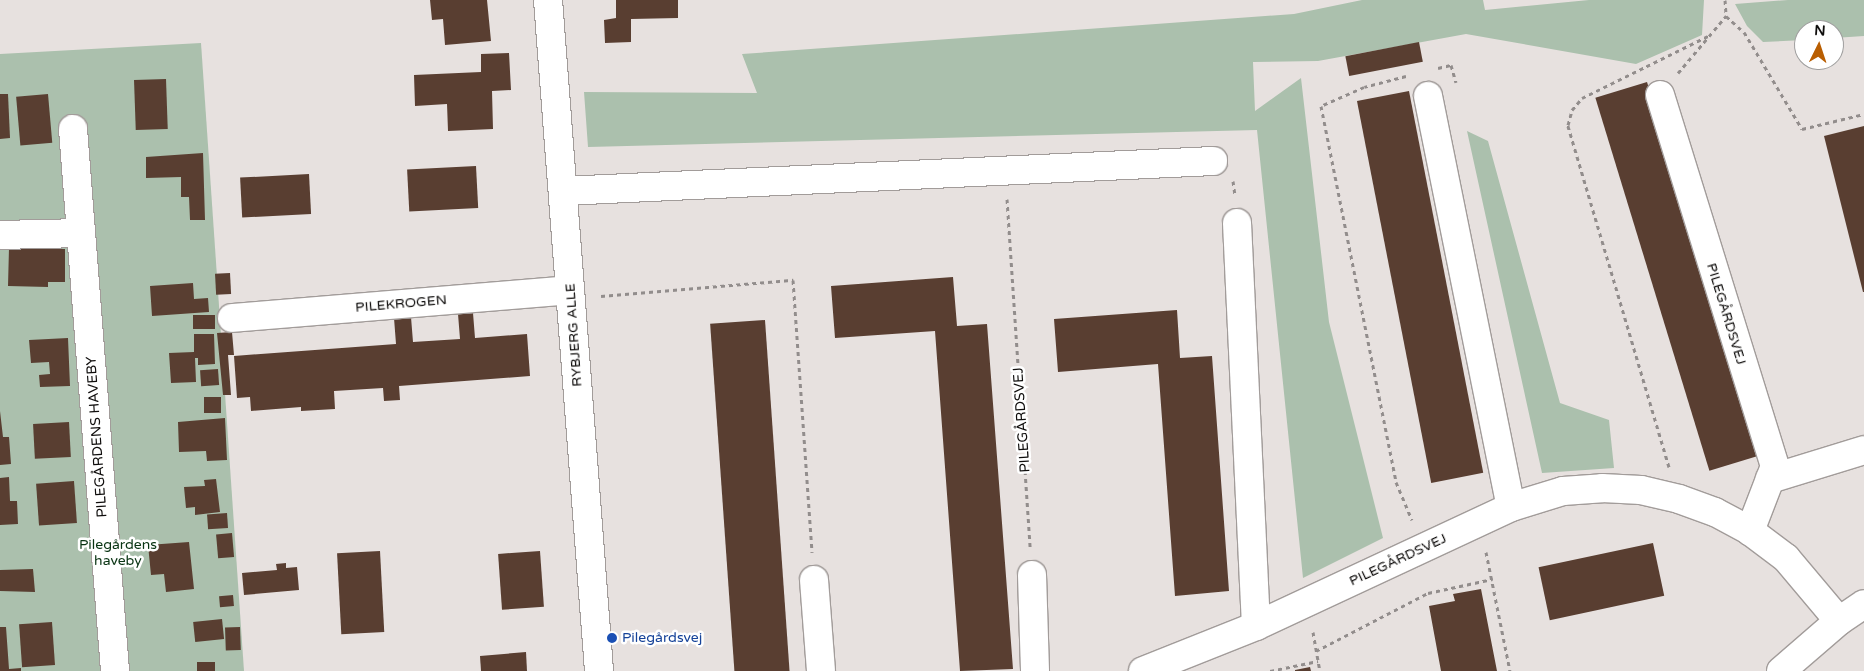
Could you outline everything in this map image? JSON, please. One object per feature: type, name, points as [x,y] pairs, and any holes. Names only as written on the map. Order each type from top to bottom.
[{"type":"street","name":"RYBJERG ALLE","points":[[548,0],[598,671]]},
{"type":"street","points":[[1432,85],[1511,507]]},
{"type":"street","name":"PILEGÅRDSVEJ","points":[[1660,95],[1775,466],[1750,531]]},
{"type":"street","name":"PILEGÅRDENS HAVEBY","points":[[73,129],[115,671]]},
{"type":"street","points":[[563,191],[1213,162]]},
{"type":"street","points":[[1237,223],[1256,626]]},
{"type":"street","points":[[0,235],[81,233]]},
{"type":"street","name":"PILEKROGEN","points":[[232,318],[571,294]]},
{"type":"street","points":[[1770,479],[1864,450]]},
{"type":"street","name":"PILEGÅRDSVEJ","points":[[1143,671],[1256,626],[1511,507],[1563,491],[1602,488],[1641,490],[1679,499],[1715,512],[1750,531],[1786,558],[1839,620]]},
{"type":"street","points":[[1032,575],[1035,671]]},
{"type":"street","points":[[814,580],[821,671]]},
{"type":"street","points":[[1781,671],[1839,620],[1864,604]]},
{"type":"path","points":[[1660,95],[1726,16],[1725,0]]},
{"type":"path","points":[[1726,16],[1744,32],[1802,129],[1864,114]]},
{"type":"path","points":[[1679,499],[1568,125],[1572,110],[1582,98],[1710,35]]},
{"type":"path","points":[[1425,547],[1396,482],[1321,106],[1364,87],[1457,85],[1451,65],[1434,69]]},
{"type":"path","name":"PILEGÅRDSVEJ","points":[[1005,170],[1032,575]]},
{"type":"path","points":[[571,294],[793,280],[814,580]]},
{"type":"path","points":[[1480,521],[1510,671]]},
{"type":"path","points":[[1316,651],[1428,593],[1492,579]]},
{"type":"path","points":[[1307,603],[1320,671]]},
{"type":"path","points":[[1270,671],[1318,661]]},
{"type":"green space","points":[[1362,0],[1483,0],[1485,10],[1589,0],[1704,0],[1702,35],[1636,64],[1466,34],[1318,61],[1253,62],[1255,111],[1301,78],[1329,322],[1383,538],[1303,578],[1257,130],[588,147],[584,92],[757,93],[742,54],[1294,14]]},
{"type":"green space","points":[[1788,0],[1864,0],[1864,36],[1844,37],[1844,20],[1794,20],[1794,40],[1763,42],[1747,26],[1735,4]]},
{"type":"green space","name":"Pilegårdens haveby","points":[[201,43],[244,671],[0,671],[0,54]]},
{"type":"green space","points":[[1467,131],[1488,141],[1560,403],[1609,420],[1614,468],[1542,473]]},
{"type":"building","points":[[430,0],[487,0],[491,41],[445,45],[443,19],[432,20]]},
{"type":"building","points":[[616,0],[678,0],[678,18],[631,19],[631,42],[605,43],[604,20],[616,18]]},
{"type":"building","points":[[1419,42],[1423,62],[1349,76],[1345,56]]},
{"type":"building","points":[[509,53],[511,90],[492,91],[493,129],[448,131],[447,104],[415,106],[414,75],[481,72],[481,54]]},
{"type":"building","points":[[166,79],[168,129],[136,130],[134,80]]},
{"type":"building","points":[[1647,82],[1761,455],[1709,471],[1595,98]]},
{"type":"building","points":[[1409,91],[1483,473],[1431,483],[1357,101]]},
{"type":"building","points":[[0,94],[8,94],[10,138],[0,139]]},
{"type":"building","points":[[48,94],[52,143],[20,146],[16,97]]},
{"type":"building","points":[[1864,126],[1864,292],[1863,292],[1824,136]]},
{"type":"building","points":[[203,153],[205,220],[190,220],[189,197],[181,197],[181,177],[146,178],[146,157]]},
{"type":"building","points":[[476,166],[478,208],[409,212],[407,170]]},
{"type":"building","points":[[309,174],[311,214],[242,218],[240,178]]},
{"type":"building","points":[[9,248],[65,249],[65,282],[48,282],[48,287],[8,286]]},
{"type":"building","points":[[230,273],[231,294],[216,295],[215,274]]},
{"type":"building","points":[[953,277],[957,326],[987,324],[1013,669],[960,671],[935,331],[835,338],[831,286]]},
{"type":"building","points":[[193,283],[194,299],[208,298],[209,312],[152,316],[150,286]]},
{"type":"building","points":[[1177,310],[1180,358],[1212,356],[1229,591],[1175,596],[1158,364],[1058,372],[1054,319]]},
{"type":"building","points":[[473,313],[475,338],[527,334],[530,376],[399,386],[400,400],[384,401],[383,388],[334,391],[335,409],[301,411],[301,407],[251,411],[250,397],[237,398],[234,356],[396,344],[394,318],[411,317],[413,342],[460,339],[458,314]]},
{"type":"building","points":[[193,315],[215,315],[215,329],[193,329]]},
{"type":"building","points":[[765,320],[790,671],[734,671],[710,324]]},
{"type":"building","points":[[232,332],[234,355],[228,355],[231,395],[223,395],[217,333]]},
{"type":"building","points":[[194,334],[214,334],[215,364],[198,365],[198,358],[195,358],[196,382],[171,383],[169,353],[194,352]]},
{"type":"building","points":[[68,338],[70,386],[40,387],[39,375],[50,374],[49,362],[31,363],[29,340]]},
{"type":"building","points":[[218,369],[219,385],[201,386],[200,370]]},
{"type":"building","points":[[204,397],[221,397],[221,413],[204,413]]},
{"type":"building","points":[[0,411],[3,437],[9,437],[11,464],[0,465]]},
{"type":"building","points":[[225,418],[227,460],[207,461],[206,451],[179,452],[178,422]]},
{"type":"building","points":[[69,422],[71,457],[35,459],[33,424]]},
{"type":"building","points":[[9,477],[10,501],[17,501],[18,524],[0,525],[0,478]]},
{"type":"building","points":[[216,479],[220,512],[195,515],[195,507],[186,508],[184,487],[205,486],[204,480]]},
{"type":"building","points":[[74,481],[77,523],[39,526],[36,484]]},
{"type":"building","points":[[227,513],[228,528],[208,529],[207,514]]},
{"type":"building","points":[[232,533],[234,557],[218,558],[216,534]]},
{"type":"building","points":[[189,542],[194,589],[166,592],[164,574],[151,575],[148,545]]},
{"type":"building","points":[[1653,543],[1664,596],[1550,620],[1539,567]]},
{"type":"building","points":[[380,551],[384,632],[341,634],[337,553]]},
{"type":"building","points":[[540,551],[544,607],[502,610],[498,554]]},
{"type":"building","points":[[286,563],[286,568],[297,567],[299,590],[244,595],[242,573],[277,570],[276,564]]},
{"type":"building","points":[[33,569],[35,592],[0,591],[0,570]]},
{"type":"building","points":[[1481,589],[1497,671],[1441,671],[1429,606],[1455,601],[1453,594]]},
{"type":"building","points":[[233,595],[234,606],[220,607],[219,596]]},
{"type":"building","points":[[222,619],[224,639],[195,642],[193,622]]},
{"type":"building","points":[[52,622],[55,665],[22,667],[19,624]]},
{"type":"building","points":[[0,627],[6,627],[9,669],[21,668],[21,671],[0,671]]},
{"type":"building","points":[[240,627],[241,650],[226,651],[225,628]]},
{"type":"building","points":[[526,652],[527,671],[481,671],[480,656]]},
{"type":"building","points":[[197,662],[215,662],[215,671],[197,671]]},
{"type":"building","points":[[1310,667],[1311,671],[1295,671],[1295,670]]},
{"type":"place","name":"Pilegårdsvej","points":[[612,638]]}]
